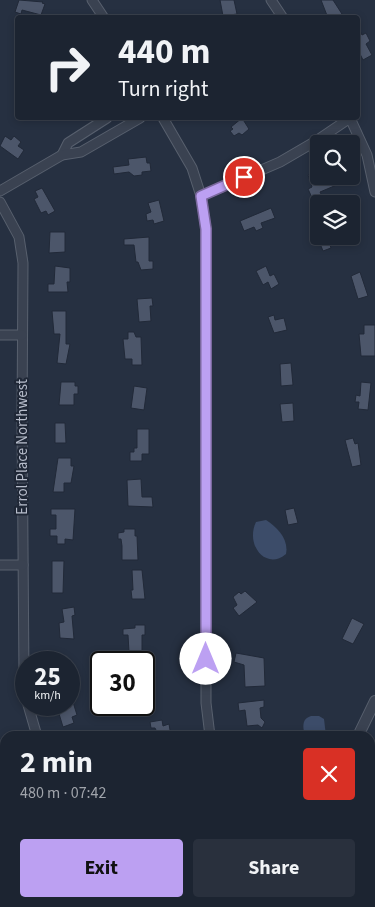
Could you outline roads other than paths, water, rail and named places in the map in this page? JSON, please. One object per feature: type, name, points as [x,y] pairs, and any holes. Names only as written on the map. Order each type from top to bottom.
[{"type":"street","points":[[92,0],[102,15]]},
{"type":"street","points":[[271,0],[281,15]]},
{"type":"street","points":[[62,155],[68,143],[104,120]]},
{"type":"street","points":[[0,191],[62,155],[81,152],[137,120]]},
{"type":"street","points":[[164,120],[192,168],[201,196],[206,229],[206,703],[209,731]]},
{"type":"street","points":[[201,196],[280,162],[347,120]]},
{"type":"street","points":[[351,120],[367,155],[375,192]]},
{"type":"street","name":"Errol Place Northwest","points":[[0,202],[15,227],[21,247],[24,651]]},
{"type":"street","points":[[0,335],[22,335]]},
{"type":"street","points":[[0,565],[23,565]]},
{"type":"street","points":[[360,731],[375,702]]},
{"type":"street","points":[[31,716],[36,731]]},
{"type":"water","points":[[266,520],[278,530],[286,543],[286,554],[279,558],[271,559],[265,557],[255,547],[253,531],[256,522]]},
{"type":"water","points":[[319,716],[324,719],[325,731],[304,731],[304,722],[308,717]]}]
